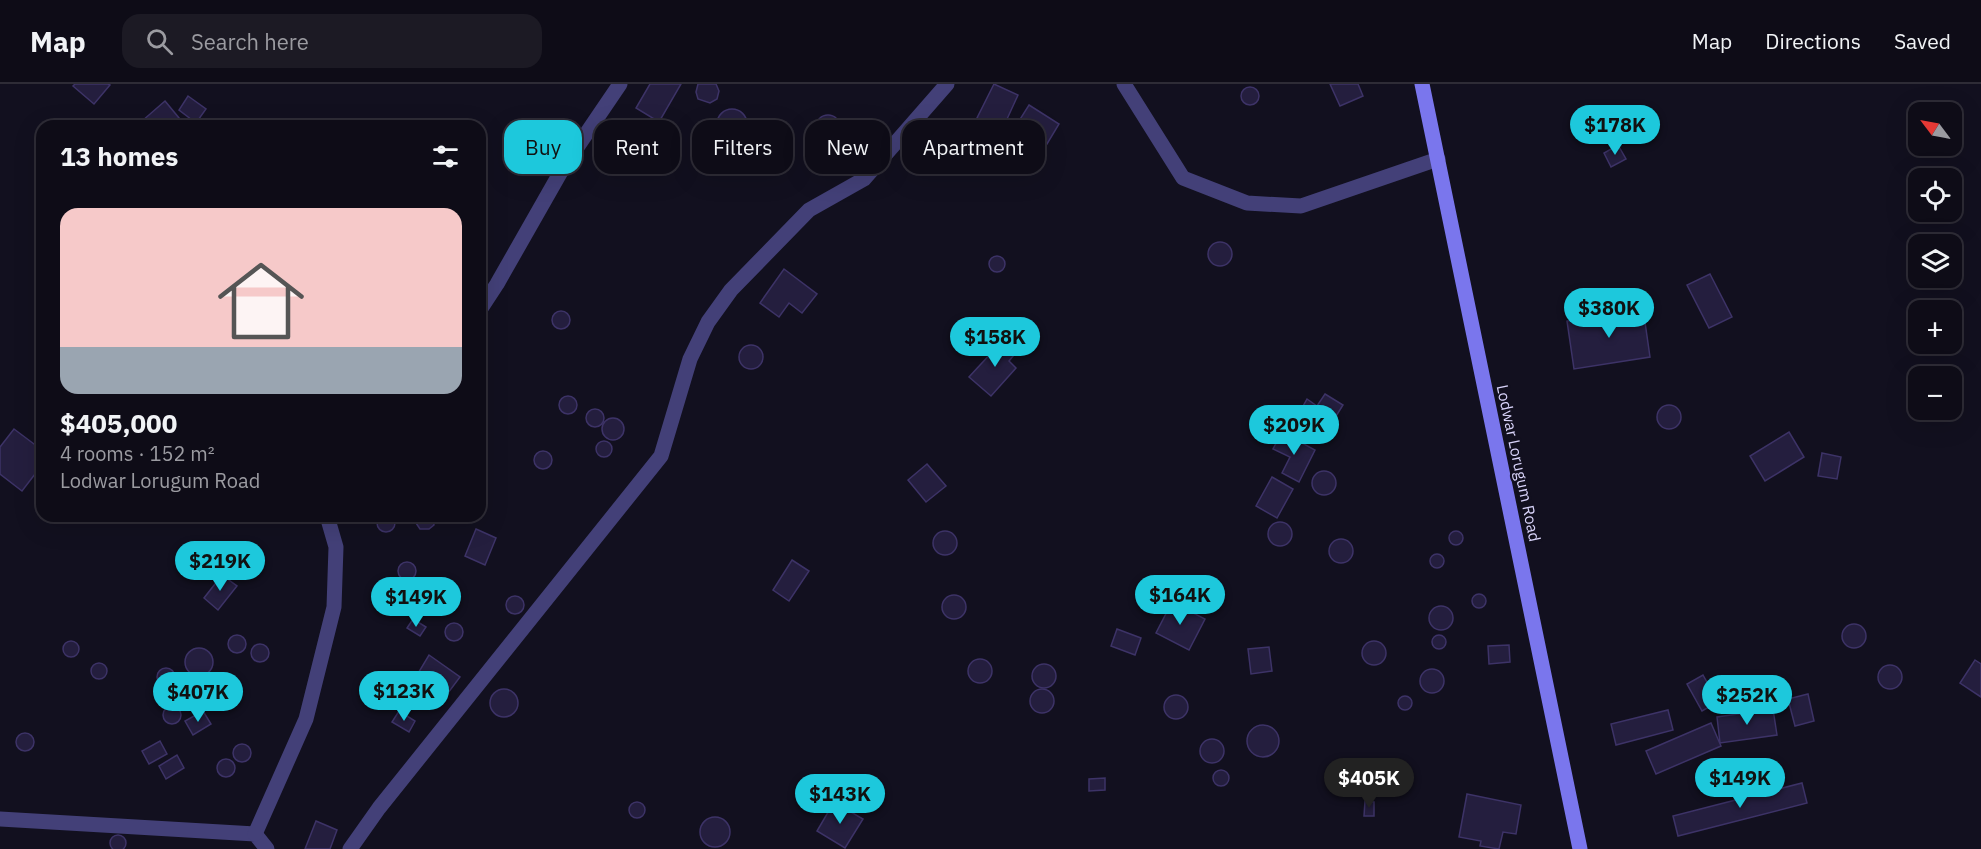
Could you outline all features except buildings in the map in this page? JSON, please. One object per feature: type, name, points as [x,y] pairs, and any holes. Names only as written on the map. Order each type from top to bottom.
[{"type":"main road","name":"Lodwar Lorugum Road","points":[[1422,84],[1580,849]]},
{"type":"street","points":[[486,301],[563,168],[620,84]]},
{"type":"street","points":[[350,849],[386,799],[661,456],[690,359],[708,322],[730,290],[810,210],[864,179],[947,84]]},
{"type":"street","points":[[1124,84],[1183,178],[1247,203],[1301,206],[1437,159]]},
{"type":"street","points":[[255,834],[306,719],[334,607],[336,547],[329,522]]},
{"type":"street","points":[[0,819],[255,834],[267,849]]}]
